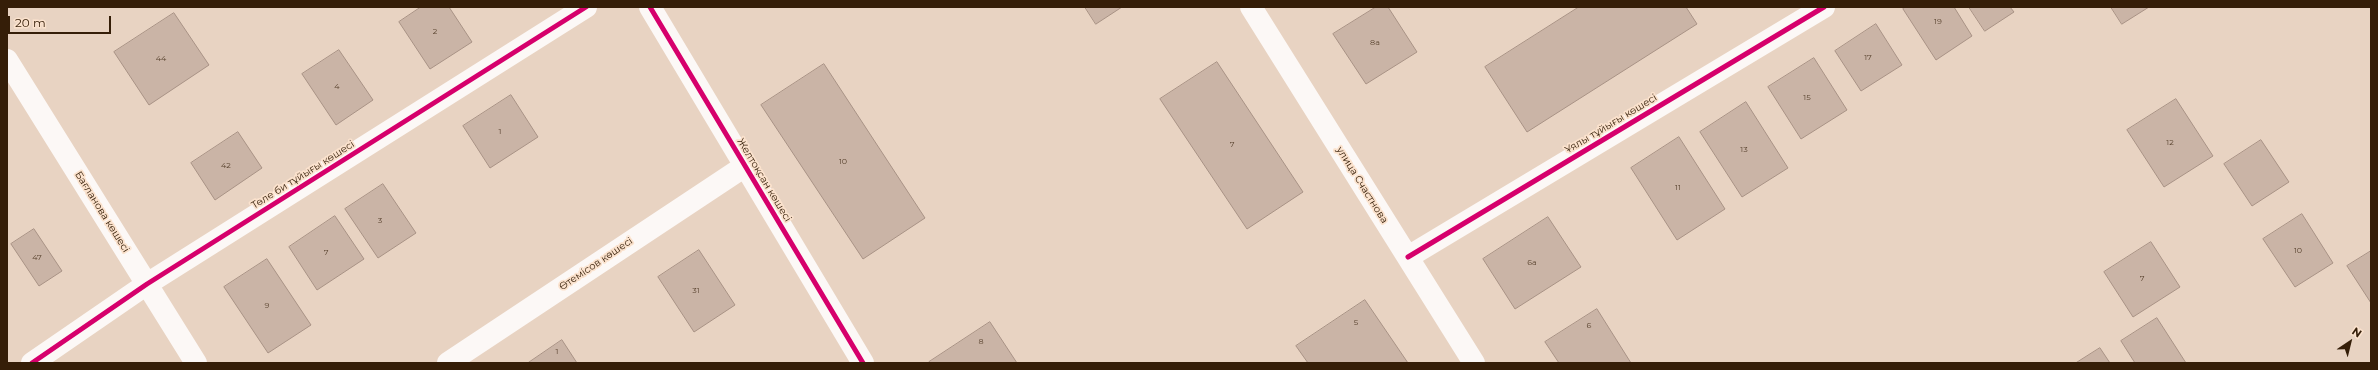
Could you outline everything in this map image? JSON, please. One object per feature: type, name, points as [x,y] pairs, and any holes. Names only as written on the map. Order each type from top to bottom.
[{"type":"street","name":"Төле би тұйығы көшесі","points":[[32,363],[147,284],[586,7]]},
{"type":"street","name":"Желтоқсан көшесі","points":[[650,7],[863,363]]},
{"type":"street","name":"улица Счастнова","points":[[1251,7],[1474,363]]},
{"type":"street","name":"Ұялы тұйығы көшесі","points":[[1408,257],[1824,7]]},
{"type":"street","name":"Бағланова көшесі","points":[[7,60],[196,363]]},
{"type":"street","name":"Өтемісов көшесі","points":[[448,363],[745,166]]},
{"type":"building","points":[[421,7],[449,7],[472,42],[430,69],[399,22]]},
{"type":"building","points":[[1085,7],[1122,7],[1096,24]]},
{"type":"building","points":[[1376,7],[1388,7],[1417,52],[1366,84],[1333,34]]},
{"type":"building","points":[[1579,7],[1686,7],[1697,24],[1527,132],[1485,67]]},
{"type":"building","points":[[1906,7],[1954,7],[1972,36],[1936,60],[1903,9]]},
{"type":"building","points":[[1969,7],[2010,7],[2014,12],[1985,31]]},
{"type":"building","points":[[2111,7],[2149,7],[2122,24]]},
{"type":"building","points":[[174,13],[209,65],[149,105],[114,52]]},
{"type":"building","points":[[1876,24],[1902,65],[1861,91],[1835,51]]},
{"type":"building","points":[[339,50],[373,100],[336,125],[302,74]]},
{"type":"building","points":[[1814,58],[1847,110],[1801,139],[1768,87]]},
{"type":"building","points":[[1217,62],[1303,192],[1247,229],[1160,99]]},
{"type":"building","points":[[824,64],[925,218],[863,259],[761,105]]},
{"type":"building","points":[[511,95],[538,137],[490,168],[463,126]]},
{"type":"building","points":[[2176,99],[2213,156],[2164,187],[2127,130]]},
{"type":"building","points":[[1746,102],[1788,168],[1742,197],[1700,132]]},
{"type":"building","points":[[238,132],[262,168],[215,200],[191,163]]},
{"type":"building","points":[[1679,137],[1725,209],[1677,240],[1631,168]]},
{"type":"building","points":[[2261,140],[2289,182],[2252,206],[2224,164]]},
{"type":"building","points":[[383,184],[416,233],[378,258],[345,209]]},
{"type":"building","points":[[2302,214],[2333,263],[2295,287],[2263,239]]},
{"type":"building","points":[[335,216],[364,259],[317,290],[289,247]]},
{"type":"building","points":[[1548,217],[1581,267],[1515,309],[1483,259]]},
{"type":"building","points":[[34,229],[62,271],[39,286],[11,244]]},
{"type":"building","points":[[2151,242],[2180,287],[2133,317],[2104,272]]},
{"type":"building","points":[[699,250],[735,305],[694,332],[658,277]]},
{"type":"building","points":[[2371,251],[2371,303],[2347,266]]},
{"type":"building","points":[[267,259],[311,325],[268,353],[224,287]]},
{"type":"building","points":[[1365,300],[1408,363],[1308,363],[1296,346]]},
{"type":"building","points":[[1597,309],[1631,363],[1559,363],[1545,342]]},
{"type":"building","points":[[2157,318],[2186,363],[2135,363],[2121,341]]},
{"type":"building","points":[[990,322],[1017,363],[929,363],[929,362]]},
{"type":"building","points":[[562,340],[577,363],[528,363]]},
{"type":"building","points":[[2100,348],[2110,363],[2076,363]]},
{"type":"cycle path","points":[[32,363],[147,284],[586,7]]},
{"type":"cycle path","points":[[650,7],[863,363]]},
{"type":"cycle path","points":[[1408,257],[1824,7]]}]
